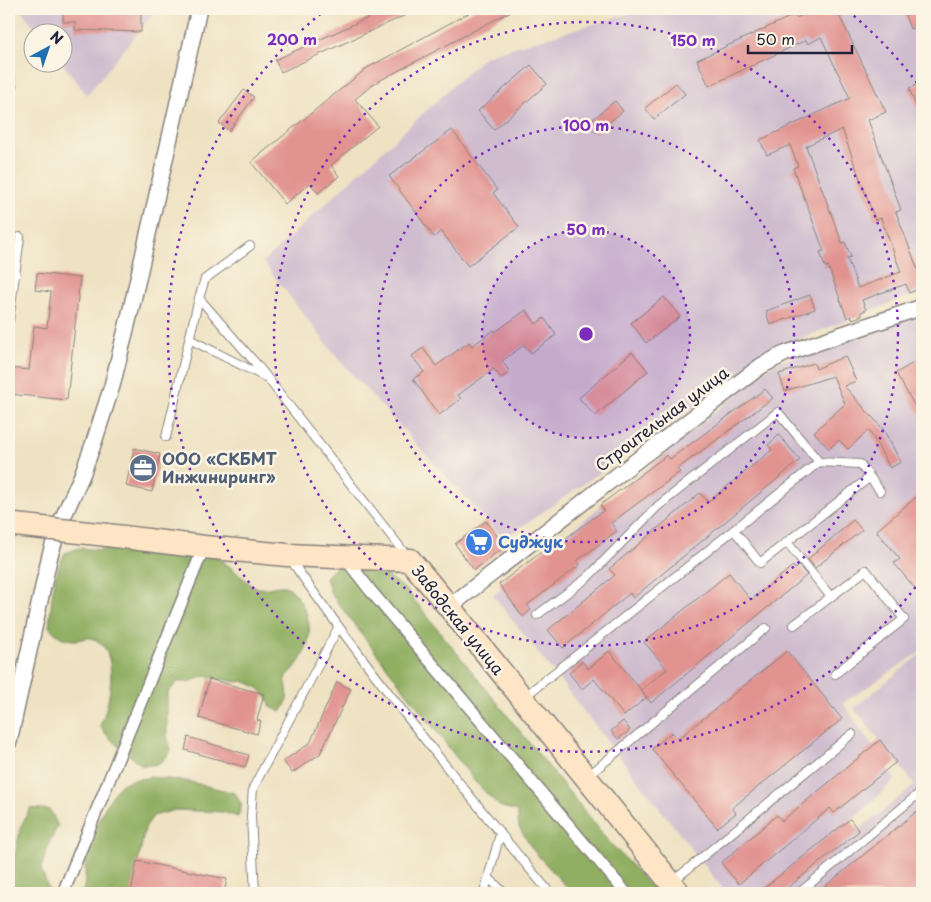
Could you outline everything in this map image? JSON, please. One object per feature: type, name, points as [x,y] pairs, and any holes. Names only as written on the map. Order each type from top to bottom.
[{"type":"main road","name":"Заводская улица","points":[[12,524],[287,555],[410,560],[675,888]]},
{"type":"street","points":[[9,742],[50,556],[60,524],[82,476],[104,414],[114,377],[199,9]]},
{"type":"street","name":"Строительная улица","points":[[449,607],[632,464],[767,362],[784,354],[922,307]]},
{"type":"street","points":[[63,893],[204,547]]},
{"type":"street","points":[[346,558],[370,590],[626,893]]},
{"type":"lane","points":[[9,74],[12,86],[9,94]]},
{"type":"lane","points":[[9,321],[20,237]]},
{"type":"lane","points":[[166,437],[198,298],[205,279],[250,246]]},
{"type":"lane","points":[[198,298],[267,378],[410,560]]},
{"type":"lane","points":[[189,339],[267,378]]},
{"type":"lane","points":[[537,615],[587,578],[658,506],[778,412],[819,462]]},
{"type":"lane","points":[[522,698],[819,462],[860,464],[880,491]]},
{"type":"lane","points":[[734,530],[760,563],[870,477]]},
{"type":"lane","points":[[787,542],[830,597]]},
{"type":"lane","points":[[287,555],[338,628],[500,834],[550,893]]},
{"type":"lane","points":[[794,625],[866,570],[904,619],[836,674]]},
{"type":"lane","points":[[256,893],[251,816],[253,788],[338,628]]},
{"type":"lane","points":[[586,777],[766,628]]},
{"type":"lane","points":[[675,888],[852,734]]},
{"type":"lane","points":[[800,893],[922,791]]},
{"type":"lane","points":[[484,893],[500,834]]},
{"type":"lane","points":[[489,878],[504,893]]},
{"type":"shaded area","points":[[20,9],[157,9],[87,95],[69,72],[72,72],[72,22],[30,22]]},
{"type":"shaded area","points":[[644,9],[922,9],[922,291],[784,345],[504,539],[340,361],[263,262],[485,56]]},
{"type":"shaded area","points":[[922,309],[922,651],[843,703],[895,780],[775,893],[726,893],[493,595],[773,364]]},
{"type":"shaded area","points":[[922,653],[922,893],[781,893],[915,785],[854,708]]},
{"type":"green space","points":[[79,548],[105,550],[162,549],[208,554],[225,563],[257,588],[284,586],[292,590],[305,611],[309,632],[305,652],[300,661],[285,678],[288,696],[281,712],[271,707],[261,690],[243,681],[237,682],[203,676],[189,682],[177,682],[167,694],[167,736],[171,750],[159,763],[141,765],[114,742],[100,726],[107,705],[111,677],[107,652],[101,643],[91,638],[67,639],[58,635],[49,627],[57,571],[65,553]]},
{"type":"green space","points":[[336,567],[382,572],[407,591],[611,844],[657,893],[572,893],[533,850],[519,827],[517,811],[499,806],[475,782],[331,594],[326,577]]},
{"type":"green space","points":[[150,777],[186,781],[235,793],[242,805],[238,817],[223,812],[175,810],[153,816],[145,828],[132,893],[82,893],[88,851],[95,829],[106,806],[118,788],[124,783]]},
{"type":"green space","points":[[30,808],[50,810],[58,826],[49,843],[41,869],[50,893],[9,893],[9,875],[11,874],[21,826]]},
{"type":"building","points":[[63,9],[141,9],[141,32],[75,30],[75,22],[63,22]]},
{"type":"building","points":[[387,9],[419,9],[281,72],[275,60]]},
{"type":"building","points":[[476,9],[515,9],[375,83],[355,99],[378,126],[331,165],[339,176],[318,193],[310,183],[285,204],[251,162],[367,68]]},
{"type":"building","points":[[815,9],[836,9],[886,112],[868,120],[901,210],[896,212],[922,281],[922,288],[909,293],[906,284],[862,300],[866,310],[861,312],[862,316],[852,319],[851,316],[847,318],[828,266],[825,267],[820,252],[824,251],[793,168],[798,166],[790,145],[767,155],[760,140],[850,98],[821,37],[808,44],[806,40],[709,86],[697,60],[794,15],[796,18]],"holes":[[[842,129],[875,220],[881,218],[901,272],[858,288],[847,258],[851,257],[845,242],[842,243],[806,146]]]},
{"type":"building","points":[[903,9],[922,9],[922,25],[910,29]]},
{"type":"building","points":[[531,65],[547,84],[494,130],[478,111]]},
{"type":"building","points":[[676,83],[685,94],[654,119],[645,108]]},
{"type":"building","points":[[922,83],[922,119],[921,119],[909,88]]},
{"type":"building","points":[[244,90],[254,97],[229,131],[219,123]]},
{"type":"building","points":[[615,101],[623,111],[596,133],[588,123]]},
{"type":"building","points":[[452,130],[497,190],[493,193],[519,227],[468,266],[441,231],[434,237],[389,176]]},
{"type":"building","points":[[37,273],[80,278],[67,400],[9,394],[9,368],[29,370],[34,326],[47,328],[51,292],[35,290]]},
{"type":"building","points":[[810,295],[815,309],[770,325],[766,311]]},
{"type":"building","points":[[664,297],[680,317],[646,343],[631,323]]},
{"type":"building","points":[[526,310],[536,324],[544,318],[556,335],[531,353],[524,345],[502,361],[510,372],[501,378],[494,369],[458,395],[461,399],[439,415],[413,379],[424,372],[412,356],[423,348],[436,366],[469,342],[472,346]]},
{"type":"building","points":[[632,352],[648,371],[595,416],[579,398]]},
{"type":"building","points":[[845,356],[856,381],[844,386],[883,429],[901,462],[890,468],[869,430],[848,449],[839,440],[829,449],[814,432],[845,404],[833,376],[785,391],[779,374],[814,363],[816,369]]},
{"type":"building","points":[[922,358],[922,419],[896,373]]},
{"type":"building","points":[[765,389],[773,398],[677,469],[680,472],[611,523],[617,531],[577,561],[580,565],[527,605],[531,610],[523,617],[499,584],[560,538],[562,541],[604,510],[600,505],[667,455],[670,459]]},
{"type":"building","points":[[779,435],[800,460],[633,598],[630,593],[563,648],[548,630],[615,575],[609,569],[700,493],[708,502],[772,450],[768,445]]},
{"type":"building","points":[[134,448],[160,454],[152,492],[126,486]]},
{"type":"building","points":[[922,492],[922,597],[894,563],[900,559],[876,531]]},
{"type":"building","points":[[853,520],[862,530],[815,568],[808,559]]},
{"type":"building","points":[[486,521],[505,546],[474,570],[455,544]]},
{"type":"building","points":[[793,566],[795,569],[799,566],[807,575],[651,703],[641,690],[667,669],[644,642],[729,573],[751,600]]},
{"type":"building","points":[[609,651],[647,697],[624,716],[594,679],[582,689],[569,673],[582,661],[588,669]]},
{"type":"building","points":[[787,651],[842,719],[732,808],[736,813],[717,828],[652,749],[672,732],[678,739]]},
{"type":"building","points":[[209,679],[264,694],[257,720],[261,721],[257,734],[199,718]]},
{"type":"building","points":[[337,682],[351,689],[320,754],[292,773],[283,761],[310,743]]},
{"type":"building","points":[[623,721],[630,730],[618,739],[611,731]]},
{"type":"building","points":[[188,737],[249,755],[245,767],[185,750]]},
{"type":"building","points":[[880,740],[896,762],[834,813],[830,808],[739,884],[721,863],[777,815],[782,821]]},
{"type":"building","points":[[922,807],[922,893],[817,893]]},
{"type":"building","points":[[850,819],[859,831],[781,893],[758,893]]},
{"type":"building","points":[[137,861],[227,879],[224,893],[131,893]]},
{"type":"place","name":"ООО «СКБМТ Инжиниринг»","points":[[143,468]]},
{"type":"place","name":"Суджук","points":[[479,542]]}]
